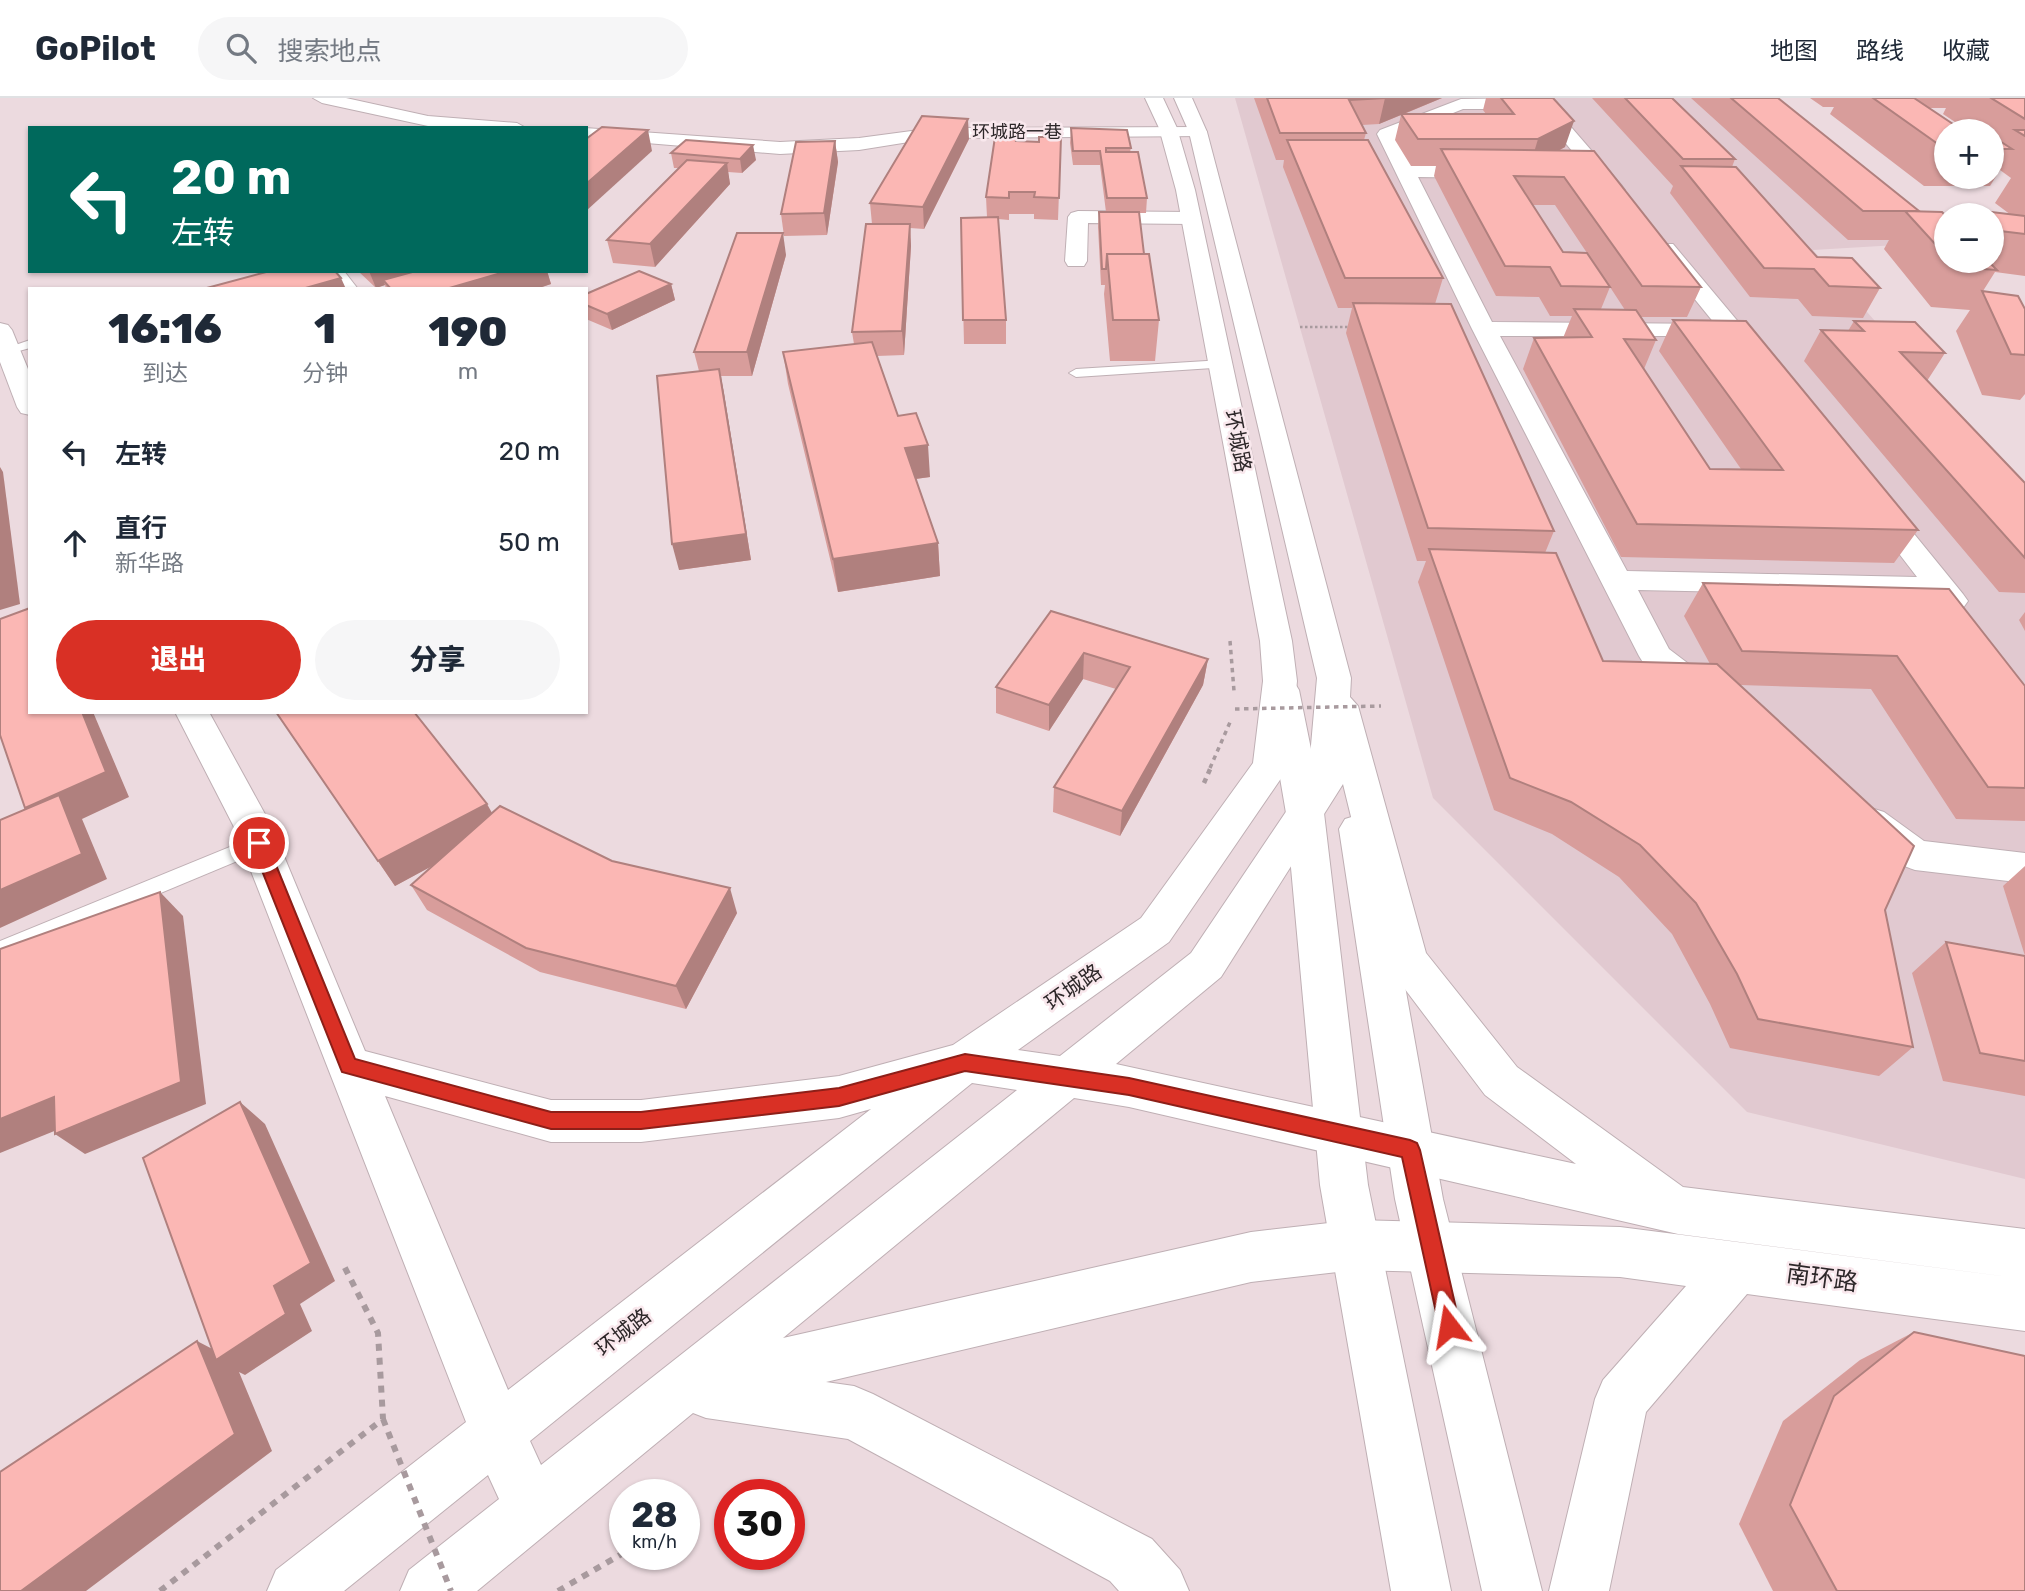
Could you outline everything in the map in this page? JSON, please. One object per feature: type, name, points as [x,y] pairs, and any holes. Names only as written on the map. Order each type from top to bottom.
[{"type":"street","points":[[322,98],[428,121],[492,126]]},
{"type":"street","name":"环城路","points":[[430,1591],[1206,965],[1326,781],[1334,678],[1184,132],[1154,98]]},
{"type":"street","name":"环城路","points":[[297,1591],[965,1062],[1155,930],[1271,765],[1280,681],[1276,641],[1223,364],[1191,218],[1183,98]]},
{"type":"street","points":[[1633,211],[1540,101],[1461,104],[1386,134],[1484,329],[1656,656],[1731,714]]},
{"type":"street","name":"环城路一巷","points":[[594,134],[780,148],[859,144],[934,133],[1184,132]]},
{"type":"street","points":[[1405,171],[1503,172]]},
{"type":"street","points":[[1573,173],[1601,173]]},
{"type":"street","points":[[1076,261],[1078,217],[1191,218]]},
{"type":"street","points":[[1649,231],[1776,382]]},
{"type":"street","points":[[1484,329],[1734,331]]},
{"type":"street","points":[[12,341],[23,409]]},
{"type":"street","points":[[1859,484],[1966,619]]},
{"type":"street","points":[[1617,580],[1941,587]]},
{"type":"street","points":[[1334,678],[1410,1150],[1430,1247],[1513,1591]]},
{"type":"street","points":[[1334,678],[1407,960],[1501,1081],[1678,1210]]},
{"type":"street","points":[[1280,681],[1305,813],[1344,1185],[1421,1591]]},
{"type":"street","points":[[193,714],[252,825],[497,1431],[532,1508]]},
{"type":"street","points":[[1850,806],[1915,855],[2025,868]]},
{"type":"street","points":[[348,1066],[551,1121],[641,1121],[839,1097],[965,1062],[1129,1086],[1678,1210],[2025,1254]]},
{"type":"street","name":"南环路","points":[[683,1388],[1251,1257],[1355,1244],[1620,1252],[2025,1305]]},
{"type":"street","points":[[1579,1591],[1622,1399],[1737,1267]]},
{"type":"street","points":[[683,1388],[854,1413],[1131,1560],[1159,1591]]},
{"type":"lane","points":[[339,273],[350,287]]},
{"type":"lane","points":[[1076,373],[1223,364]]},
{"type":"lane","points":[[0,950],[259,843]]},
{"type":"path","points":[[1300,327],[1352,327]]},
{"type":"path","points":[[1202,787],[1235,709],[1230,641]]},
{"type":"path","points":[[1235,709],[1381,706]]},
{"type":"path","points":[[344,1266],[378,1333],[383,1419],[451,1591]]},
{"type":"path","points":[[160,1591],[383,1419]]},
{"type":"path","points":[[558,1591],[609,1561]]},
{"type":"shaded area","points":[[1235,98],[1738,98],[1914,244],[1813,250],[2025,493],[2025,1179],[1747,1112],[1433,798]]},
{"type":"building","points":[[1267,98],[1386,98],[1349,100],[1366,133],[1280,133]]},
{"type":"building","points":[[1501,98],[1553,98],[1574,121],[1538,139],[1418,139],[1401,114],[1514,114]]},
{"type":"building","points":[[1625,98],[1672,98],[1735,159],[1683,159]]},
{"type":"building","points":[[1731,98],[1778,98],[1919,211],[1863,211]]},
{"type":"building","points":[[1873,98],[1914,98],[1946,119],[1934,119],[1934,141]]},
{"type":"building","points":[[1991,98],[2025,98],[2025,119]]},
{"type":"building","points":[[922,116],[968,119],[923,207],[870,203]]},
{"type":"building","points":[[602,127],[648,130],[588,182],[588,138]]},
{"type":"building","points":[[1071,128],[1127,130],[1131,148],[1106,148],[1106,152],[1138,152],[1147,198],[1107,198],[1100,151],[1073,151]]},
{"type":"building","points":[[995,137],[1017,137],[1016,141],[1039,142],[1039,137],[1061,137],[1059,198],[1034,197],[1035,192],[1009,192],[1009,198],[986,197]]},
{"type":"building","points":[[686,140],[753,145],[740,159],[671,153]]},
{"type":"building","points":[[1287,140],[1368,140],[1443,278],[1345,278]]},
{"type":"building","points":[[835,141],[824,213],[781,214],[796,142]]},
{"type":"building","points":[[1441,149],[1594,151],[1701,287],[1642,286],[1564,177],[1514,176],[1563,252],[1587,253],[1610,287],[1561,286],[1550,267],[1505,266]]},
{"type":"building","points":[[687,160],[727,163],[650,244],[607,240]]},
{"type":"building","points":[[1681,166],[1736,167],[1817,257],[1852,258],[1880,288],[1829,286],[1814,269],[1764,268]]},
{"type":"building","points":[[1905,211],[1934,212],[1934,243]]},
{"type":"building","points":[[1099,212],[1139,212],[1144,254],[1107,254],[1106,269],[1102,269]]},
{"type":"building","points":[[2004,214],[2025,216],[2025,234],[2004,231]]},
{"type":"building","points":[[998,217],[1006,320],[963,320],[961,218]]},
{"type":"building","points":[[866,224],[910,224],[902,331],[852,332]]},
{"type":"building","points":[[737,233],[783,233],[747,352],[694,352]]},
{"type":"building","points":[[1107,254],[1149,254],[1159,320],[1113,320]]},
{"type":"building","points":[[639,271],[671,284],[607,314],[588,306],[588,293]]},
{"type":"building","points":[[263,273],[337,273],[341,278],[309,287],[210,287]]},
{"type":"building","points":[[409,273],[501,273],[453,287],[389,287],[383,280]]},
{"type":"building","points":[[1982,291],[2018,296],[2025,309],[2025,355],[2011,354]]},
{"type":"building","points":[[1353,303],[1451,304],[1554,531],[1428,528]]},
{"type":"building","points":[[1574,309],[1636,310],[1656,340],[1624,339],[1710,469],[1783,470],[1673,320],[1746,321],[1918,530],[1637,524],[1534,338],[1592,337]]},
{"type":"building","points":[[1854,321],[1915,322],[1945,353],[1900,352],[2025,483],[2025,558],[1821,330],[1864,331]]},
{"type":"building","points":[[872,342],[898,416],[916,413],[928,445],[905,448],[938,543],[833,559],[783,352]]},
{"type":"building","points":[[719,369],[746,534],[672,544],[657,376]]},
{"type":"building","points":[[1429,549],[1556,553],[1603,661],[1717,664],[1914,846],[1885,910],[1913,1047],[1758,1019],[1737,974],[1696,903],[1640,845],[1571,802],[1510,778]]},
{"type":"building","points":[[1703,583],[1949,589],[2025,686],[2025,788],[1988,787],[1897,656],[1742,651]]},
{"type":"building","points":[[28,609],[28,714],[83,714],[106,772],[25,808],[0,735],[0,619]]},
{"type":"building","points":[[1051,611],[1208,659],[1122,811],[1054,787],[1130,667],[1084,653],[1049,705],[996,687]]},
{"type":"building","points":[[277,714],[416,714],[487,804],[378,861]]},
{"type":"building","points":[[59,795],[82,854],[0,890],[0,820]]},
{"type":"building","points":[[500,806],[612,861],[730,888],[676,986],[526,948],[411,885]]},
{"type":"building","points":[[160,892],[181,1082],[55,1134],[54,1097],[0,1119],[0,949]]},
{"type":"building","points":[[1946,942],[2025,956],[2025,1061],[1980,1053]]},
{"type":"building","points":[[240,1102],[311,1263],[274,1286],[286,1314],[216,1360],[143,1158]]},
{"type":"building","points":[[1914,1332],[2025,1356],[2025,1591],[1837,1591],[1790,1505],[1834,1396]]},
{"type":"building","points":[[197,1341],[235,1434],[21,1591],[0,1591],[0,1472]]},
{"type":"route","points":[[259,843],[348,1066],[551,1121],[641,1121],[839,1097],[965,1062],[1129,1086],[1410,1150],[1449,1326]]}]
